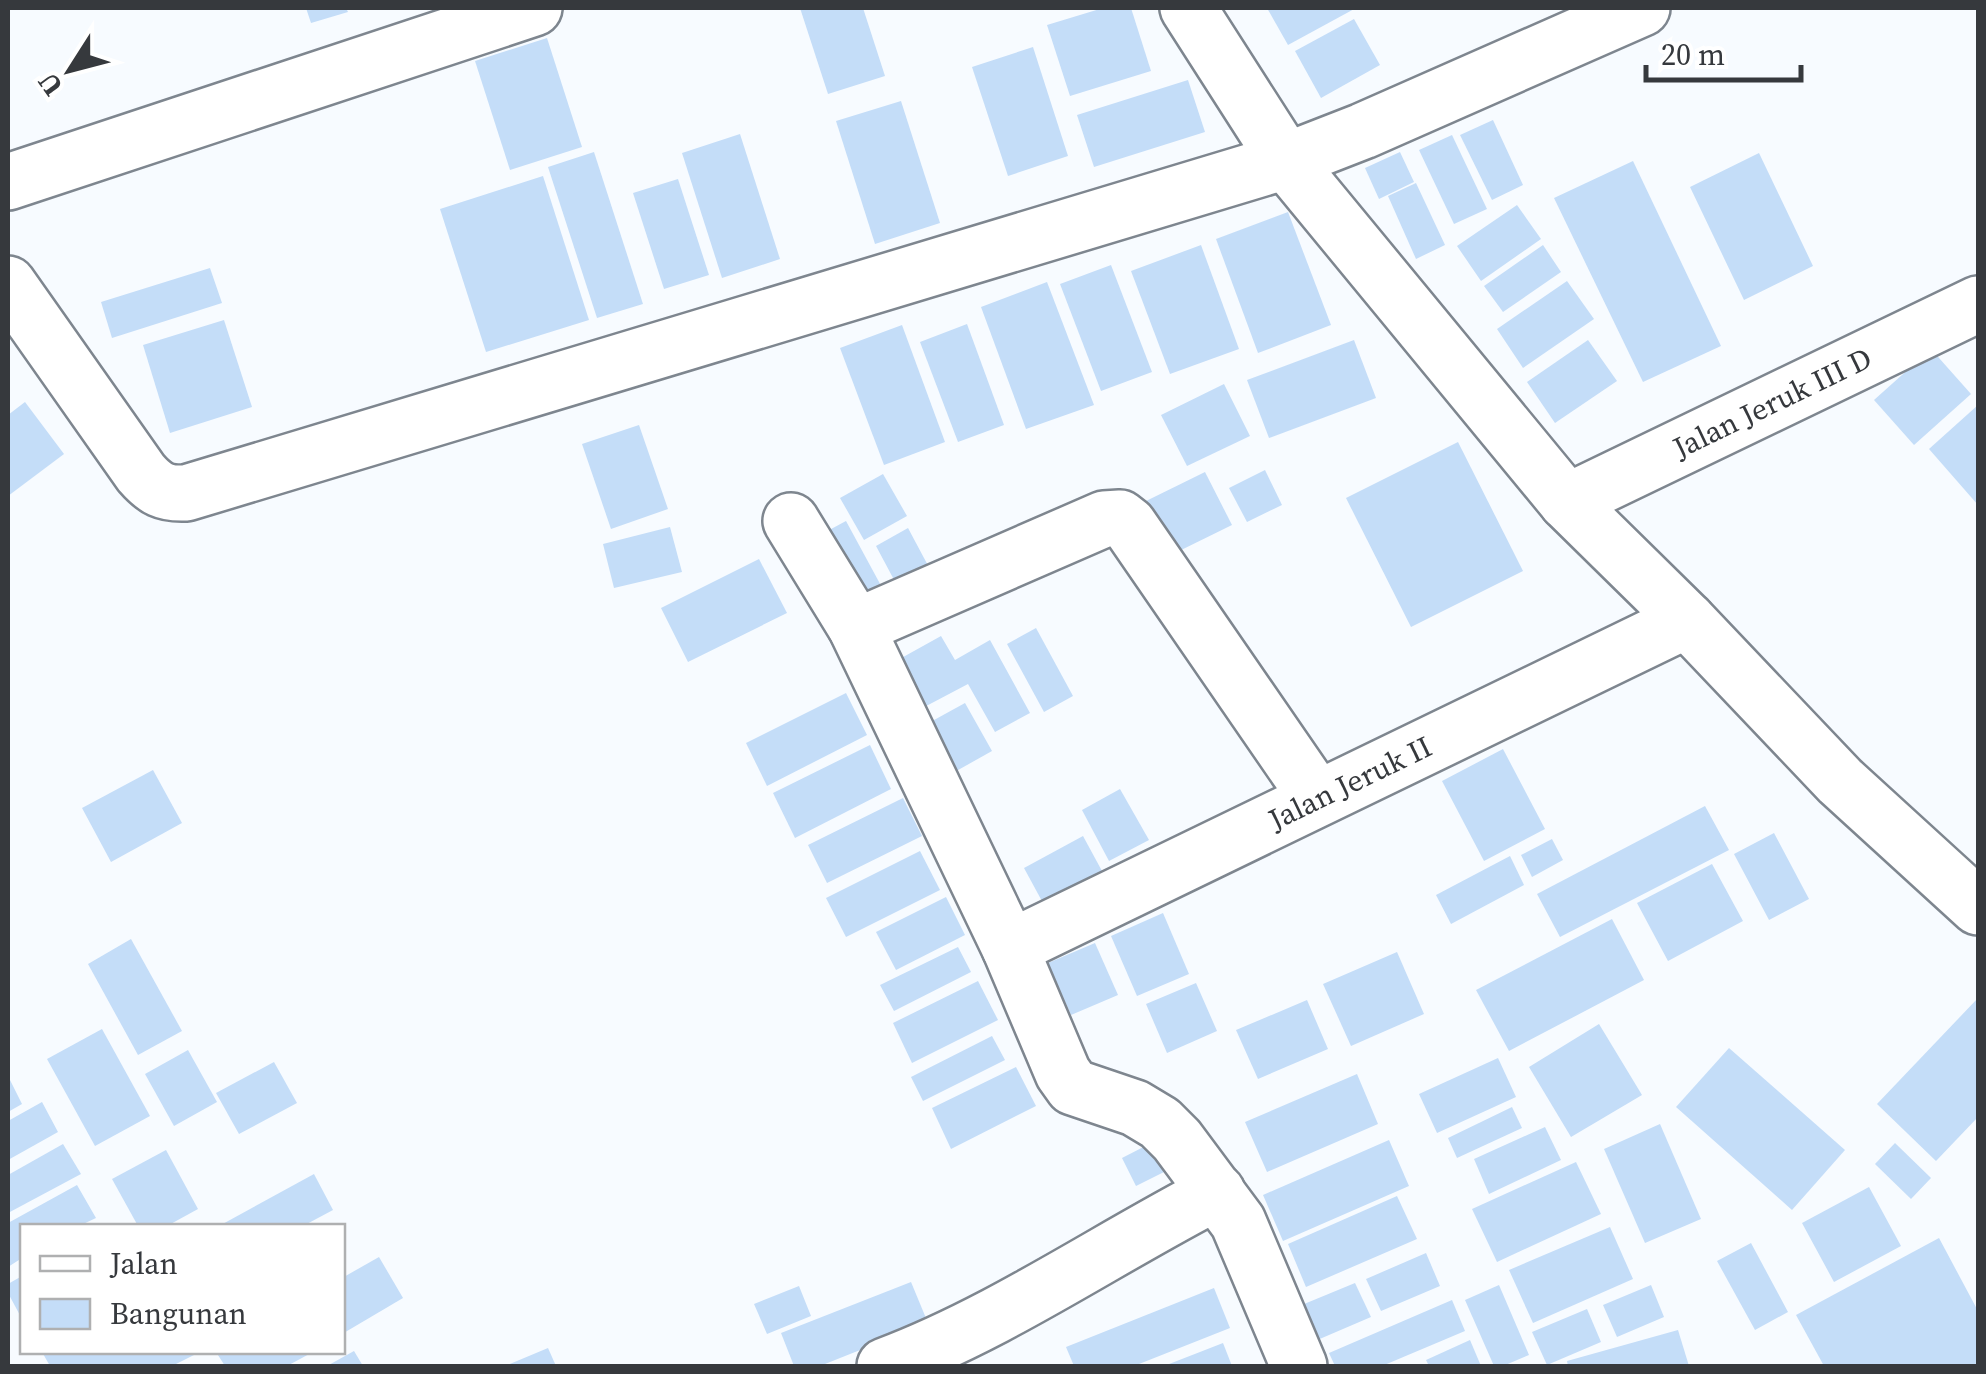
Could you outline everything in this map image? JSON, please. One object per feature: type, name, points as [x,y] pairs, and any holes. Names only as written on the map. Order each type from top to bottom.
[{"type":"street","points":[[8,182],[534,8]]},
{"type":"street","points":[[1188,8],[1286,161],[1567,502],[1687,620],[1840,781],[1978,907]]},
{"type":"street","points":[[8,284],[141,473],[154,488],[168,494],[186,494],[1286,161],[1362,131],[1624,11]]},
{"type":"street","name":"Jalan Jeruk III D","points":[[1567,502],[1971,319]]},
{"type":"street","points":[[856,627],[1104,519],[1120,518],[1129,524],[1317,798]]},
{"type":"street","points":[[791,522],[856,627],[1010,948],[1062,1073],[1073,1086],[1135,1108],[1178,1140],[1238,1222],[1298,1366]]},
{"type":"street","name":"Jalan Jeruk II","points":[[1010,948],[1687,620]]},
{"type":"street","points":[[885,1366],[920,1354],[1016,1304],[1218,1192]]},
{"type":"building","points":[[306,8],[346,8],[348,12],[311,23]]},
{"type":"building","points":[[800,8],[863,8],[885,76],[828,94]]},
{"type":"building","points":[[1103,8],[1131,8],[1151,71],[1070,96],[1047,25]]},
{"type":"building","points":[[1267,8],[1356,8],[1288,45]]},
{"type":"building","points":[[1354,19],[1380,65],[1321,98],[1295,51]]},
{"type":"building","points":[[547,38],[582,147],[510,170],[475,61]]},
{"type":"building","points":[[1033,47],[1068,156],[1008,176],[972,67]]},
{"type":"building","points":[[1188,80],[1205,132],[1094,167],[1077,115]]},
{"type":"building","points":[[901,101],[940,223],[875,244],[836,121]]},
{"type":"building","points":[[1493,120],[1523,185],[1492,200],[1460,135]]},
{"type":"building","points":[[740,134],[780,259],[722,278],[682,153]]},
{"type":"building","points":[[1452,135],[1487,209],[1454,224],[1419,150]]},
{"type":"building","points":[[594,152],[643,304],[597,318],[548,167]]},
{"type":"building","points":[[1400,152],[1414,182],[1379,199],[1365,168]]},
{"type":"building","points":[[1759,153],[1813,266],[1744,300],[1690,187]]},
{"type":"building","points":[[1633,161],[1721,346],[1643,382],[1554,198]]},
{"type":"building","points":[[543,176],[589,320],[486,352],[440,209]]},
{"type":"building","points":[[678,179],[709,275],[664,289],[633,193]]},
{"type":"building","points":[[1416,183],[1445,245],[1416,259],[1388,196]]},
{"type":"building","points":[[1517,205],[1541,239],[1481,281],[1457,246]]},
{"type":"building","points":[[1288,212],[1331,325],[1258,353],[1216,239]]},
{"type":"building","points":[[1201,245],[1239,349],[1170,374],[1131,271]]},
{"type":"building","points":[[1543,245],[1561,272],[1503,312],[1484,286]]},
{"type":"building","points":[[1111,265],[1152,372],[1101,391],[1060,284]]},
{"type":"building","points":[[210,268],[222,303],[112,338],[101,302]]},
{"type":"building","points":[[1567,281],[1594,319],[1523,368],[1497,329]]},
{"type":"building","points":[[1047,282],[1094,405],[1026,429],[981,307]]},
{"type":"building","points":[[224,320],[252,407],[170,433],[143,345]]},
{"type":"building","points":[[967,324],[1004,425],[958,442],[920,342]]},
{"type":"building","points":[[902,325],[945,442],[884,465],[840,348]]},
{"type":"building","points":[[1354,340],[1376,398],[1269,438],[1247,380]]},
{"type":"building","points":[[1588,340],[1617,381],[1555,423],[1527,382]]},
{"type":"building","points":[[1931,349],[1971,394],[1914,445],[1874,400]]},
{"type":"building","points":[[1224,384],[1250,436],[1187,466],[1161,415]]},
{"type":"building","points":[[25,402],[64,454],[8,496],[8,415]]},
{"type":"building","points":[[1978,405],[1978,505],[1929,449]]},
{"type":"building","points":[[639,425],[668,509],[611,529],[582,444]]},
{"type":"building","points":[[1458,442],[1523,571],[1411,627],[1346,498]]},
{"type":"building","points":[[1265,470],[1282,505],[1247,522],[1229,488]]},
{"type":"building","points":[[1205,472],[1232,525],[1171,555],[1144,502]]},
{"type":"building","points":[[883,474],[907,516],[864,540],[840,498]]},
{"type":"building","points":[[846,521],[885,593],[858,609],[818,536]]},
{"type":"building","points":[[670,527],[682,572],[614,588],[603,544]]},
{"type":"building","points":[[908,528],[932,573],[900,591],[876,546]]},
{"type":"building","points":[[759,559],[787,613],[688,662],[661,608]]},
{"type":"building","points":[[1036,628],[1073,696],[1044,712],[1007,644]]},
{"type":"building","points":[[941,636],[955,660],[990,640],[1030,713],[995,732],[968,684],[913,713],[887,666]]},
{"type":"building","points":[[846,693],[867,735],[767,786],[746,743]]},
{"type":"building","points":[[965,703],[992,751],[951,774],[925,725]]},
{"type":"building","points":[[870,745],[891,789],[795,838],[773,793]]},
{"type":"building","points":[[1503,749],[1545,829],[1484,861],[1442,781]]},
{"type":"building","points":[[153,770],[182,823],[111,862],[82,808]]},
{"type":"building","points":[[1120,789],[1149,840],[1109,861],[1082,810]]},
{"type":"building","points":[[903,798],[922,836],[827,883],[808,845]]},
{"type":"building","points":[[1705,806],[1729,850],[1560,937],[1537,894]]},
{"type":"building","points":[[1774,833],[1809,899],[1769,920],[1734,854]]},
{"type":"building","points":[[1083,836],[1102,871],[1043,903],[1024,868]]},
{"type":"building","points":[[1552,839],[1563,860],[1532,877],[1521,855]]},
{"type":"building","points":[[920,851],[940,890],[846,937],[826,898]]},
{"type":"building","points":[[1510,856],[1524,885],[1451,924],[1436,895]]},
{"type":"building","points":[[1712,864],[1743,921],[1668,961],[1637,903]]},
{"type":"building","points":[[946,897],[965,935],[896,970],[876,932]]},
{"type":"building","points":[[1163,913],[1189,974],[1137,996],[1111,936]]},
{"type":"building","points":[[1612,919],[1644,980],[1509,1051],[1476,990]]},
{"type":"building","points":[[131,939],[182,1031],[138,1055],[88,964]]},
{"type":"building","points":[[1095,943],[1118,995],[1071,1015],[1048,963]]},
{"type":"building","points":[[958,947],[971,972],[894,1011],[880,985]]},
{"type":"building","points":[[1397,952],[1424,1014],[1351,1046],[1323,984]]},
{"type":"building","points":[[978,981],[998,1020],[912,1063],[893,1023]]},
{"type":"building","points":[[1196,983],[1217,1031],[1167,1053],[1146,1004]]},
{"type":"building","points":[[1978,998],[1978,1117],[1936,1161],[1877,1104]]},
{"type":"building","points":[[1307,1000],[1328,1049],[1258,1079],[1236,1030]]},
{"type":"building","points":[[1599,1024],[1642,1095],[1571,1137],[1529,1067]]},
{"type":"building","points":[[102,1029],[150,1116],[95,1146],[47,1059]]},
{"type":"building","points":[[992,1036],[1005,1060],[923,1101],[911,1077]]},
{"type":"building","points":[[1729,1048],[1845,1150],[1792,1210],[1676,1107]]},
{"type":"building","points":[[188,1050],[217,1102],[174,1126],[145,1074]]},
{"type":"building","points":[[1498,1058],[1516,1097],[1437,1133],[1419,1094]]},
{"type":"building","points":[[274,1062],[297,1103],[239,1134],[216,1093]]},
{"type":"building","points":[[1016,1067],[1036,1106],[951,1149],[932,1108]]},
{"type":"building","points":[[1357,1074],[1378,1124],[1267,1172],[1245,1122]]},
{"type":"building","points":[[8,1076],[22,1104],[8,1112]]},
{"type":"building","points":[[42,1102],[58,1132],[8,1160],[8,1121]]},
{"type":"building","points":[[1512,1107],[1522,1128],[1457,1158],[1448,1138]]},
{"type":"building","points":[[1660,1124],[1701,1219],[1645,1243],[1604,1149]]},
{"type":"building","points":[[1545,1127],[1561,1160],[1489,1194],[1474,1159]]},
{"type":"building","points":[[1157,1140],[1172,1168],[1136,1186],[1122,1158]]},
{"type":"building","points":[[1389,1140],[1409,1186],[1283,1241],[1263,1195]]},
{"type":"building","points":[[1895,1143],[1931,1178],[1911,1199],[1875,1164]]},
{"type":"building","points":[[63,1144],[81,1174],[8,1213],[8,1175]]},
{"type":"building","points":[[166,1150],[198,1209],[171,1224],[137,1224],[112,1179]]},
{"type":"building","points":[[1576,1162],[1601,1214],[1497,1262],[1472,1209]]},
{"type":"building","points":[[314,1174],[333,1210],[307,1224],[223,1224]]},
{"type":"building","points":[[77,1185],[96,1218],[83,1224],[20,1224],[20,1259],[8,1267],[8,1223]]},
{"type":"building","points":[[1869,1187],[1901,1246],[1834,1282],[1802,1223]]},
{"type":"building","points":[[1397,1196],[1417,1239],[1306,1287],[1288,1244]]},
{"type":"building","points":[[1610,1227],[1633,1279],[1533,1323],[1509,1270]]},
{"type":"building","points":[[1939,1238],[1978,1311],[1978,1366],[1824,1366],[1796,1315]]},
{"type":"building","points":[[1751,1243],[1788,1312],[1755,1330],[1717,1261]]},
{"type":"building","points":[[1426,1253],[1440,1286],[1381,1311],[1366,1279]]},
{"type":"building","points":[[379,1257],[403,1298],[345,1332],[345,1276]]},
{"type":"building","points":[[20,1277],[20,1315],[8,1293],[8,1284]]},
{"type":"building","points":[[911,1282],[928,1323],[820,1366],[794,1366],[781,1333]]},
{"type":"building","points":[[1355,1283],[1371,1317],[1308,1344],[1292,1309]]},
{"type":"building","points":[[1499,1285],[1529,1355],[1494,1366],[1465,1300]]},
{"type":"building","points":[[1651,1285],[1664,1317],[1617,1337],[1603,1305]]},
{"type":"building","points":[[799,1286],[811,1316],[767,1334],[754,1304]]},
{"type":"building","points":[[1214,1288],[1230,1328],[1134,1366],[1074,1366],[1066,1347]]},
{"type":"building","points":[[1452,1300],[1465,1331],[1382,1366],[1335,1366],[1329,1353]]},
{"type":"building","points":[[1587,1309],[1601,1342],[1547,1365],[1532,1332]]},
{"type":"building","points":[[1678,1330],[1689,1366],[1568,1366],[1567,1361]]},
{"type":"building","points":[[1470,1340],[1481,1366],[1429,1366],[1426,1360]]},
{"type":"building","points":[[1223,1343],[1232,1366],[1164,1366]]},
{"type":"building","points":[[548,1348],[556,1366],[505,1366]]},
{"type":"building","points":[[354,1351],[363,1366],[327,1366]]},
{"type":"building","points":[[43,1354],[196,1354],[172,1366],[50,1366]]},
{"type":"building","points":[[217,1354],[309,1354],[287,1366],[225,1366]]}]
